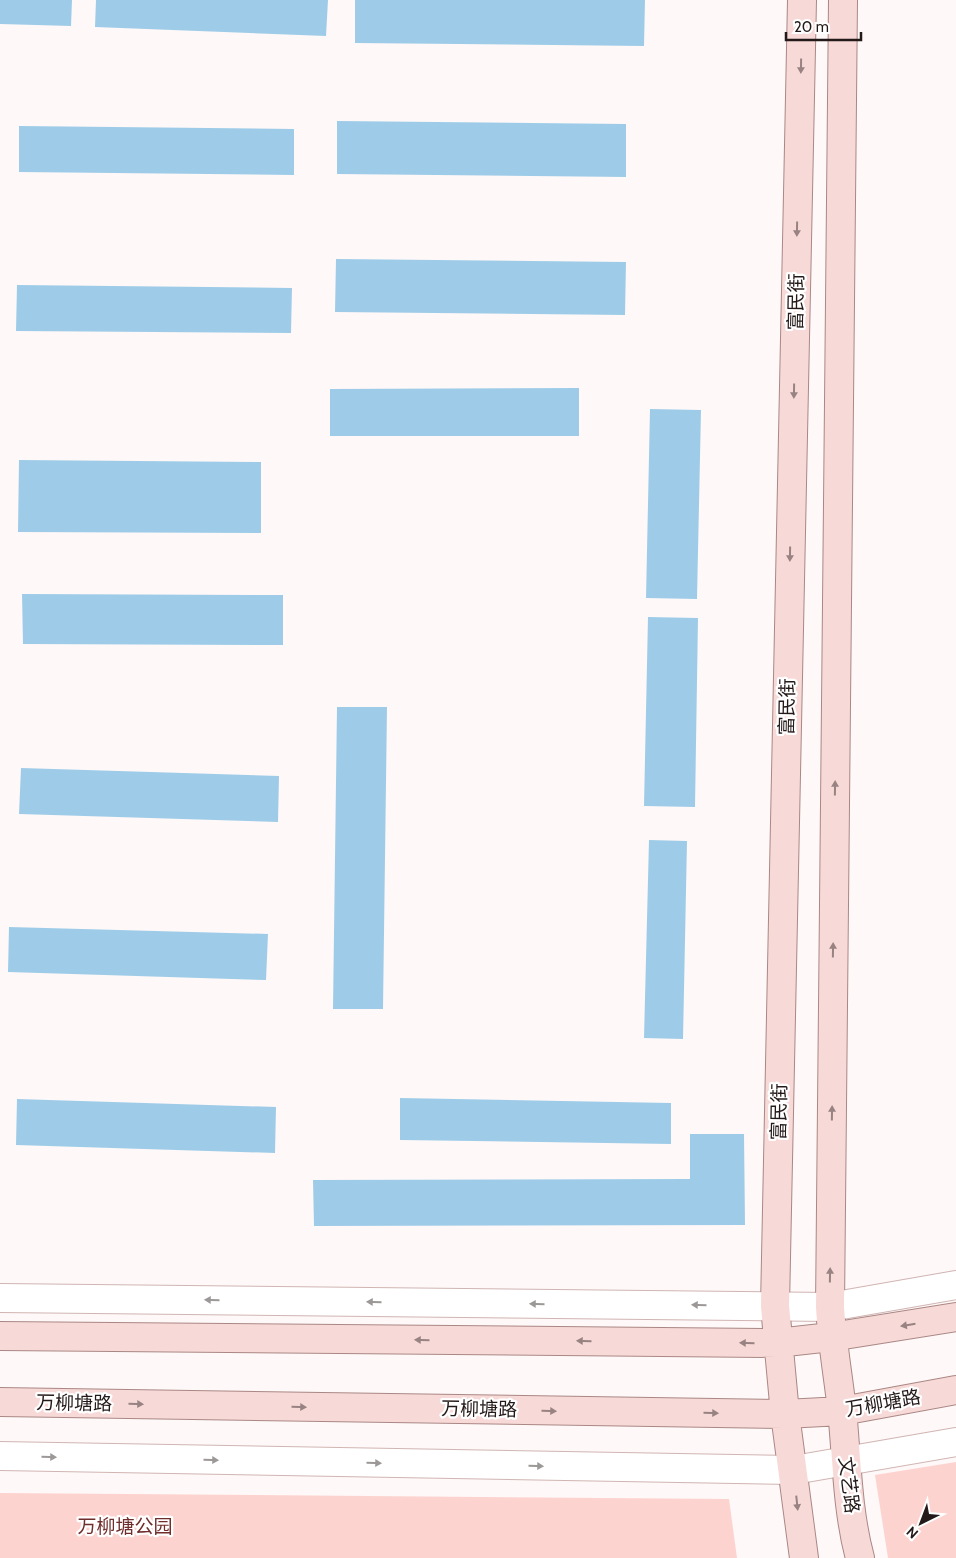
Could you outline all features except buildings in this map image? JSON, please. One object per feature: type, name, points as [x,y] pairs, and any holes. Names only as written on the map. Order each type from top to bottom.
[{"type":"main road","name":"富民街","points":[[785,1414],[775,1306],[802,0]]},
{"type":"main road","points":[[842,1410],[831,1337],[830,1307],[843,0]]},
{"type":"main road","points":[[0,1336],[777,1343],[831,1337],[956,1317]]},
{"type":"main road","name":"万柳塘路","points":[[0,1402],[785,1414],[842,1410],[956,1390]]},
{"type":"main road","name":"文艺路","points":[[842,1410],[844,1461],[860,1558]]},
{"type":"main road","points":[[785,1414],[794,1470],[804,1558]]},
{"type":"street","points":[[0,1298],[830,1307],[956,1285]]},
{"type":"street","points":[[0,1456],[794,1470],[956,1442]]},
{"type":"green space","points":[[956,1462],[956,1558],[888,1558],[875,1475]]},
{"type":"green space","name":"万柳塘公园","points":[[0,1493],[729,1499],[737,1558],[0,1558]]}]
